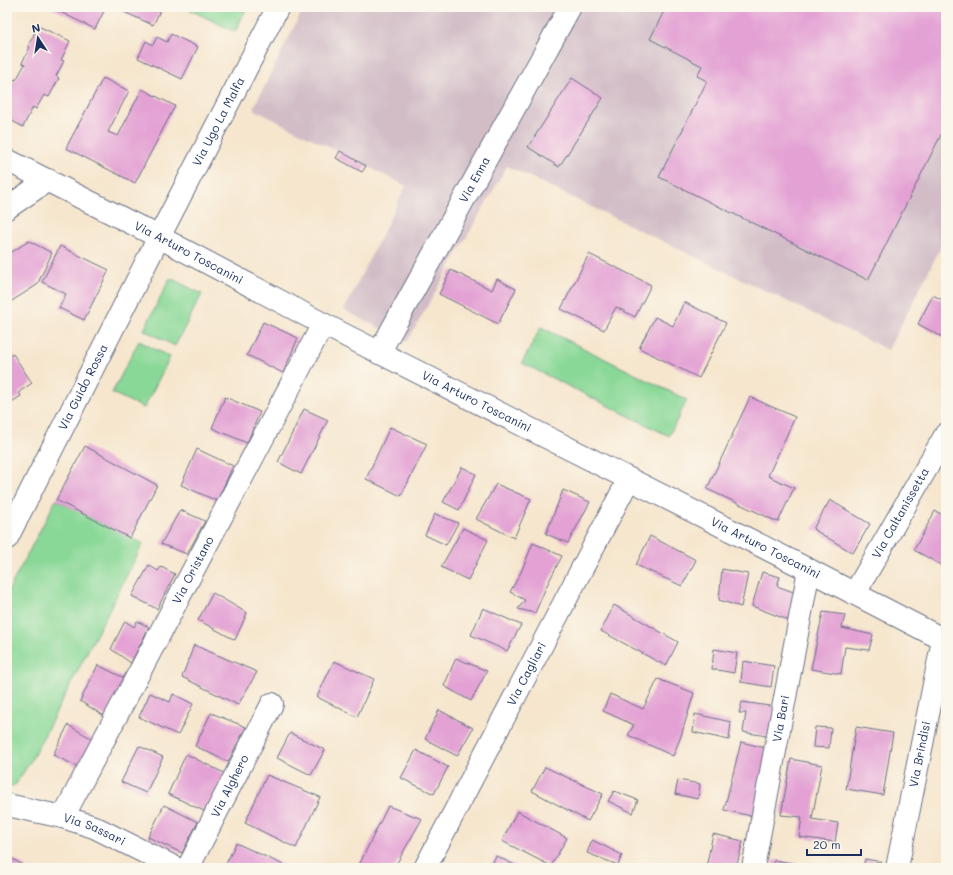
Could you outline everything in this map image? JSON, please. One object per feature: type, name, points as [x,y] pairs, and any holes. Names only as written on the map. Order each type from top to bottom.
[{"type":"street","name":"Via Ugo La Malfa","points":[[159,237],[278,7]]},
{"type":"street","name":"Via Enna","points":[[379,353],[570,7]]},
{"type":"street","name":"Via Arturo Toscanini","points":[[7,160],[159,237],[379,353],[855,593],[944,641]]},
{"type":"street","points":[[7,208],[48,180]]},
{"type":"street","name":"Via Guido Rossa","points":[[7,538],[159,237]]},
{"type":"street","name":"Via Oristano","points":[[63,817],[323,324]]},
{"type":"street","name":"Via Caltanissetta","points":[[855,593],[946,434]]},
{"type":"street","name":"Via Cagliari","points":[[425,868],[629,480]]},
{"type":"street","name":"Via Bari","points":[[753,868],[809,570]]},
{"type":"street","name":"Via Brindisi","points":[[897,868],[941,681],[944,641]]},
{"type":"street","name":"Via Alghero","points":[[188,868],[272,704]]},
{"type":"street","name":"Via Sassari","points":[[7,805],[63,817],[94,827],[176,868]]},
{"type":"shaded area","points":[[304,7],[946,7],[946,237],[888,350],[507,166],[407,342],[344,310],[406,186],[253,109]]},
{"type":"green space","points":[[184,7],[247,7],[235,32]]},
{"type":"green space","points":[[170,278],[202,294],[175,346],[144,330]]},
{"type":"green space","points":[[541,327],[687,400],[669,436],[522,363]]},
{"type":"green space","points":[[139,341],[170,357],[144,408],[112,393]]},
{"type":"green space","points":[[56,500],[143,544],[33,757],[16,784],[7,788],[7,593]]},
{"type":"building","points":[[50,7],[106,7],[95,29]]},
{"type":"building","points":[[127,7],[162,7],[153,25],[124,12]]},
{"type":"building","points":[[666,7],[946,7],[946,125],[868,280],[659,177],[707,81],[697,76],[702,66],[650,39]]},
{"type":"building","points":[[38,26],[70,41],[61,60],[64,61],[56,76],[59,78],[49,97],[44,95],[36,109],[33,107],[23,127],[7,118],[7,92],[25,64],[22,63],[30,47],[28,46]]},
{"type":"building","points":[[171,34],[198,47],[182,79],[138,58],[146,41],[153,45],[157,37],[167,42]]},
{"type":"building","points":[[103,78],[129,91],[108,132],[118,136],[142,89],[175,106],[135,183],[66,148]]},
{"type":"building","points":[[572,78],[603,98],[559,167],[528,147]]},
{"type":"building","points":[[340,151],[366,166],[362,172],[336,158]]},
{"type":"building","points":[[29,241],[52,253],[37,285],[7,304],[7,255]]},
{"type":"building","points":[[60,246],[109,270],[84,320],[59,308],[66,294],[42,282]]},
{"type":"building","points":[[589,254],[651,285],[635,317],[616,307],[604,330],[561,309]]},
{"type":"building","points":[[451,270],[492,290],[497,279],[516,289],[498,324],[439,294]]},
{"type":"building","points":[[933,295],[946,302],[946,339],[918,324]]},
{"type":"building","points":[[684,302],[726,323],[699,378],[639,348],[655,317],[673,326]]},
{"type":"building","points":[[263,322],[298,338],[283,373],[247,355]]},
{"type":"building","points":[[13,354],[32,383],[19,392],[21,396],[7,405],[7,358]]},
{"type":"building","points":[[225,397],[260,412],[247,443],[212,428]]},
{"type":"building","points":[[750,397],[795,417],[768,476],[794,488],[778,522],[707,489]]},
{"type":"building","points":[[304,409],[328,420],[301,474],[278,462]]},
{"type":"building","points":[[390,427],[427,444],[401,496],[366,479]]},
{"type":"building","points":[[85,446],[157,485],[130,538],[56,500]]},
{"type":"building","points":[[197,449],[233,466],[217,501],[181,485]]},
{"type":"building","points":[[462,467],[476,474],[459,510],[443,502]]},
{"type":"building","points":[[496,484],[531,499],[514,538],[476,519]]},
{"type":"building","points":[[563,490],[590,502],[568,543],[546,534]]},
{"type":"building","points":[[830,500],[870,524],[853,553],[813,529]]},
{"type":"building","points":[[946,509],[945,567],[914,550],[935,511],[943,515]]},
{"type":"building","points":[[180,510],[205,521],[187,554],[161,544]]},
{"type":"building","points":[[435,514],[458,523],[446,545],[425,535]]},
{"type":"building","points":[[463,528],[488,540],[468,580],[441,567]]},
{"type":"building","points":[[650,536],[696,560],[682,586],[636,565]]},
{"type":"building","points":[[533,543],[562,556],[535,613],[518,609],[525,600],[510,592],[521,572]]},
{"type":"building","points":[[149,565],[158,571],[161,567],[175,574],[157,609],[132,596]]},
{"type":"building","points":[[722,569],[748,574],[741,607],[719,600]]},
{"type":"building","points":[[762,572],[780,577],[777,586],[799,594],[793,622],[752,606]]},
{"type":"building","points":[[213,593],[247,613],[235,640],[198,620]]},
{"type":"building","points":[[614,605],[678,642],[666,666],[601,631]]},
{"type":"building","points":[[483,608],[521,625],[507,651],[471,635]]},
{"type":"building","points":[[823,612],[845,615],[842,628],[873,635],[869,650],[845,647],[841,674],[811,669]]},
{"type":"building","points":[[125,621],[134,627],[137,621],[149,627],[131,663],[111,649]]},
{"type":"building","points":[[194,645],[257,672],[238,705],[182,677]]},
{"type":"building","points":[[714,649],[737,653],[734,673],[712,669]]},
{"type":"building","points":[[456,658],[487,671],[471,701],[444,686]]},
{"type":"building","points":[[334,661],[374,679],[357,717],[317,697]]},
{"type":"building","points":[[743,661],[774,666],[771,687],[741,682]]},
{"type":"building","points":[[98,665],[126,679],[106,717],[80,701]]},
{"type":"building","points":[[658,679],[694,693],[681,736],[673,756],[628,735],[634,725],[603,711],[610,694],[643,709]]},
{"type":"building","points":[[150,693],[170,702],[173,694],[193,704],[178,735],[139,717]]},
{"type":"building","points":[[742,702],[776,707],[772,737],[743,732],[746,713],[739,713]]},
{"type":"building","points":[[439,710],[473,728],[457,756],[425,739]]},
{"type":"building","points":[[211,713],[246,727],[228,762],[195,746]]},
{"type":"building","points":[[695,714],[731,722],[729,740],[693,732]]},
{"type":"building","points":[[68,725],[96,741],[81,768],[53,755]]},
{"type":"building","points":[[815,727],[831,728],[829,748],[813,747]]},
{"type":"building","points":[[856,727],[893,733],[883,795],[846,789]]},
{"type":"building","points":[[290,733],[325,750],[311,775],[277,758]]},
{"type":"building","points":[[741,742],[770,749],[756,817],[724,810]]},
{"type":"building","points":[[139,746],[163,757],[146,793],[121,782]]},
{"type":"building","points":[[416,750],[448,767],[434,794],[401,778]]},
{"type":"building","points":[[186,754],[226,774],[206,812],[168,794]]},
{"type":"building","points":[[791,759],[822,765],[812,819],[838,823],[835,842],[799,837],[802,817],[781,815]]},
{"type":"building","points":[[545,767],[603,794],[588,821],[532,791]]},
{"type":"building","points":[[267,775],[320,797],[296,848],[245,823]]},
{"type":"building","points":[[678,780],[700,784],[698,799],[675,794]]},
{"type":"building","points":[[614,791],[638,800],[633,813],[608,801]]},
{"type":"building","points":[[164,805],[198,822],[182,853],[148,837]]},
{"type":"building","points":[[388,806],[422,819],[394,868],[359,868],[358,867]]},
{"type":"building","points":[[517,811],[567,838],[551,866],[502,841]]},
{"type":"building","points":[[713,834],[743,841],[736,868],[706,868]]},
{"type":"building","points":[[592,840],[622,855],[618,865],[587,853]]},
{"type":"building","points":[[236,843],[290,868],[224,868]]},
{"type":"building","points":[[7,855],[27,868],[7,868]]},
{"type":"building","points":[[496,856],[521,868],[490,868]]},
{"type":"building","points":[[865,859],[882,862],[881,868],[863,868]]},
{"type":"building","points":[[774,860],[804,865],[803,868],[773,868]]}]
